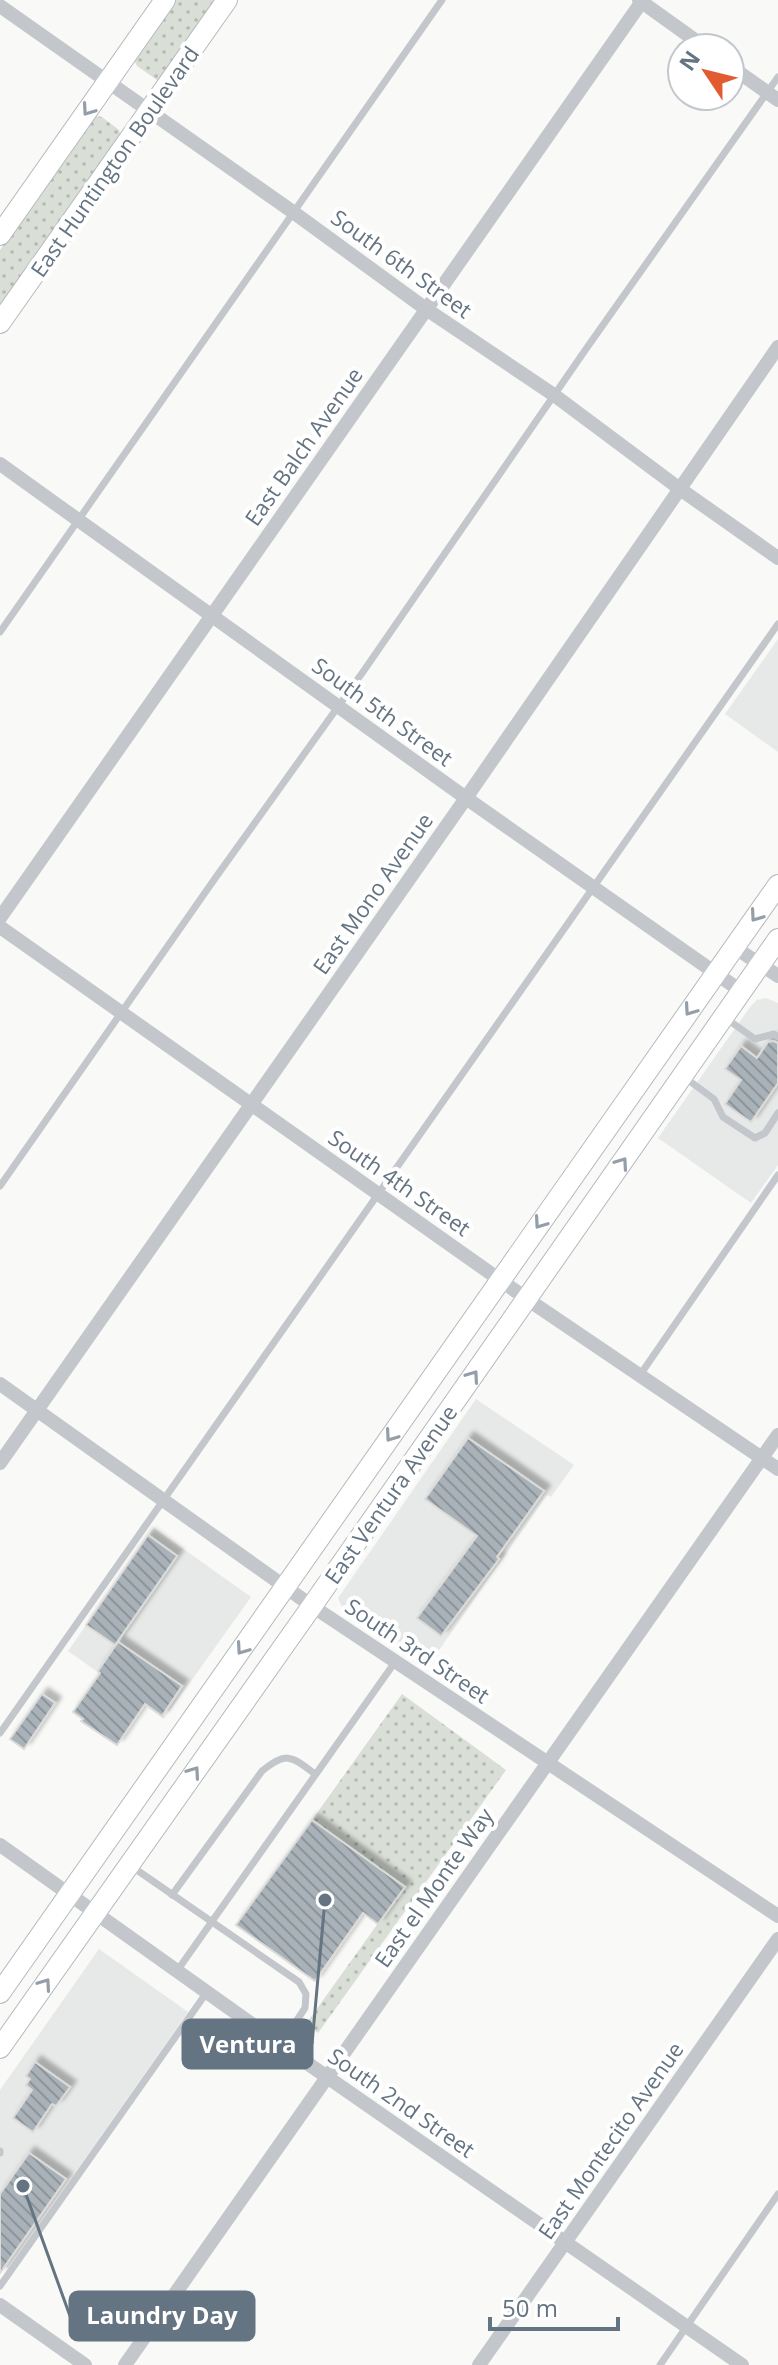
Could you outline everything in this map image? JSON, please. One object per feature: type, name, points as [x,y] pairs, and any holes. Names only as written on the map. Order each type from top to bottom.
[{"type":"main road","points":[[0,235],[165,0]]},
{"type":"main road","name":"East Huntington Boulevard","points":[[0,323],[227,0]]},
{"type":"main road","name":"East Ventura Avenue","points":[[0,1993],[778,885]]},
{"type":"main road","name":"East Ventura Avenue","points":[[0,2048],[778,939]]},
{"type":"street","points":[[641,1],[684,32]]},
{"type":"street","name":"East Balch Avenue","points":[[0,918],[641,1]]},
{"type":"street","name":"South 6th Street","points":[[0,6],[426,309],[554,395],[778,558]]},
{"type":"street","points":[[746,77],[772,96]]},
{"type":"street","name":"East Mono Avenue","points":[[0,1463],[778,347]]},
{"type":"street","name":"South 5th Street","points":[[0,464],[741,991]]},
{"type":"street","name":"South 4th Street","points":[[0,927],[527,1299],[778,1469]]},
{"type":"street","points":[[734,947],[778,976]]},
{"type":"street","name":"South 3rd Street","points":[[0,1384],[312,1606],[778,1916]]},
{"type":"street","name":"East el Monte Way","points":[[125,2365],[778,1435]]},
{"type":"street","name":"South 2nd Street","points":[[0,1845],[281,2045],[742,2365]]},
{"type":"street","name":"East Montecito Avenue","points":[[479,2365],[778,1939]]},
{"type":"street","points":[[0,2305],[85,2365]]},
{"type":"lane","points":[[0,632],[442,0]]},
{"type":"lane","points":[[0,1186],[554,395],[772,96],[778,77]]},
{"type":"lane","points":[[0,1733],[778,624]]},
{"type":"lane","points":[[723,1017],[755,1039],[774,1034],[778,1037]]},
{"type":"lane","points":[[682,1076],[714,1099],[723,1117],[755,1138],[765,1133],[778,1113]]},
{"type":"lane","points":[[640,1375],[778,1175]]},
{"type":"lane","points":[[177,1971],[395,1662]]},
{"type":"lane","points":[[172,1895],[262,1771],[277,1759],[294,1758],[315,1774]]},
{"type":"lane","points":[[129,1864],[299,1982],[306,1994],[305,2008],[281,2045]]},
{"type":"lane","points":[[0,2286],[207,1992]]},
{"type":"lane","points":[[660,2365],[778,2194]]},
{"type":"shaded area","points":[[175,0],[217,0],[157,80],[137,66],[134,60]]},
{"type":"shaded area","points":[[96,116],[119,130],[121,137],[0,310],[0,250]]},
{"type":"shaded area","points":[[778,639],[778,752],[725,714]]},
{"type":"shaded area","points":[[766,998],[778,1003],[778,1165],[751,1203],[658,1138],[750,1007],[757,1000]]},
{"type":"shaded area","points":[[476,1399],[574,1465],[551,1497],[547,1495],[428,1666],[341,1605],[338,1598]]},
{"type":"shaded area","points":[[154,1528],[251,1597],[164,1719],[68,1651]]},
{"type":"shaded area","points":[[402,1694],[506,1770],[318,2033],[306,2024],[404,1887],[312,1820]]},
{"type":"shaded area","points":[[99,1949],[188,2012],[8,2268],[0,2263],[0,2090]]},
{"type":"building","points":[[768,1042],[778,1043],[778,1083],[751,1122],[725,1104],[741,1080],[725,1069],[741,1046],[757,1058]]},
{"type":"building","points":[[468,1438],[544,1491],[497,1557],[499,1559],[441,1636],[417,1618],[477,1536],[425,1499]]},
{"type":"building","points":[[148,1535],[177,1556],[115,1645],[86,1625]]},
{"type":"building","points":[[118,1642],[182,1686],[162,1716],[145,1704],[117,1745],[81,1721],[83,1719],[73,1712]]},
{"type":"building","points":[[42,1694],[55,1703],[24,1749],[10,1739]]},
{"type":"building","points":[[312,1820],[405,1887],[378,1924],[363,1913],[315,1981],[236,1925]]},
{"type":"building","points":[[35,2062],[70,2087],[56,2106],[52,2104],[33,2132],[13,2118],[32,2090],[26,2085],[30,2079],[26,2076]]},
{"type":"building","points":[[29,2153],[66,2179],[0,2273],[0,2194]]},
{"type":"place","name":"Ventura","points":[[325,1900]]},
{"type":"place","name":"Laundry Day","points":[[23,2186]]}]
